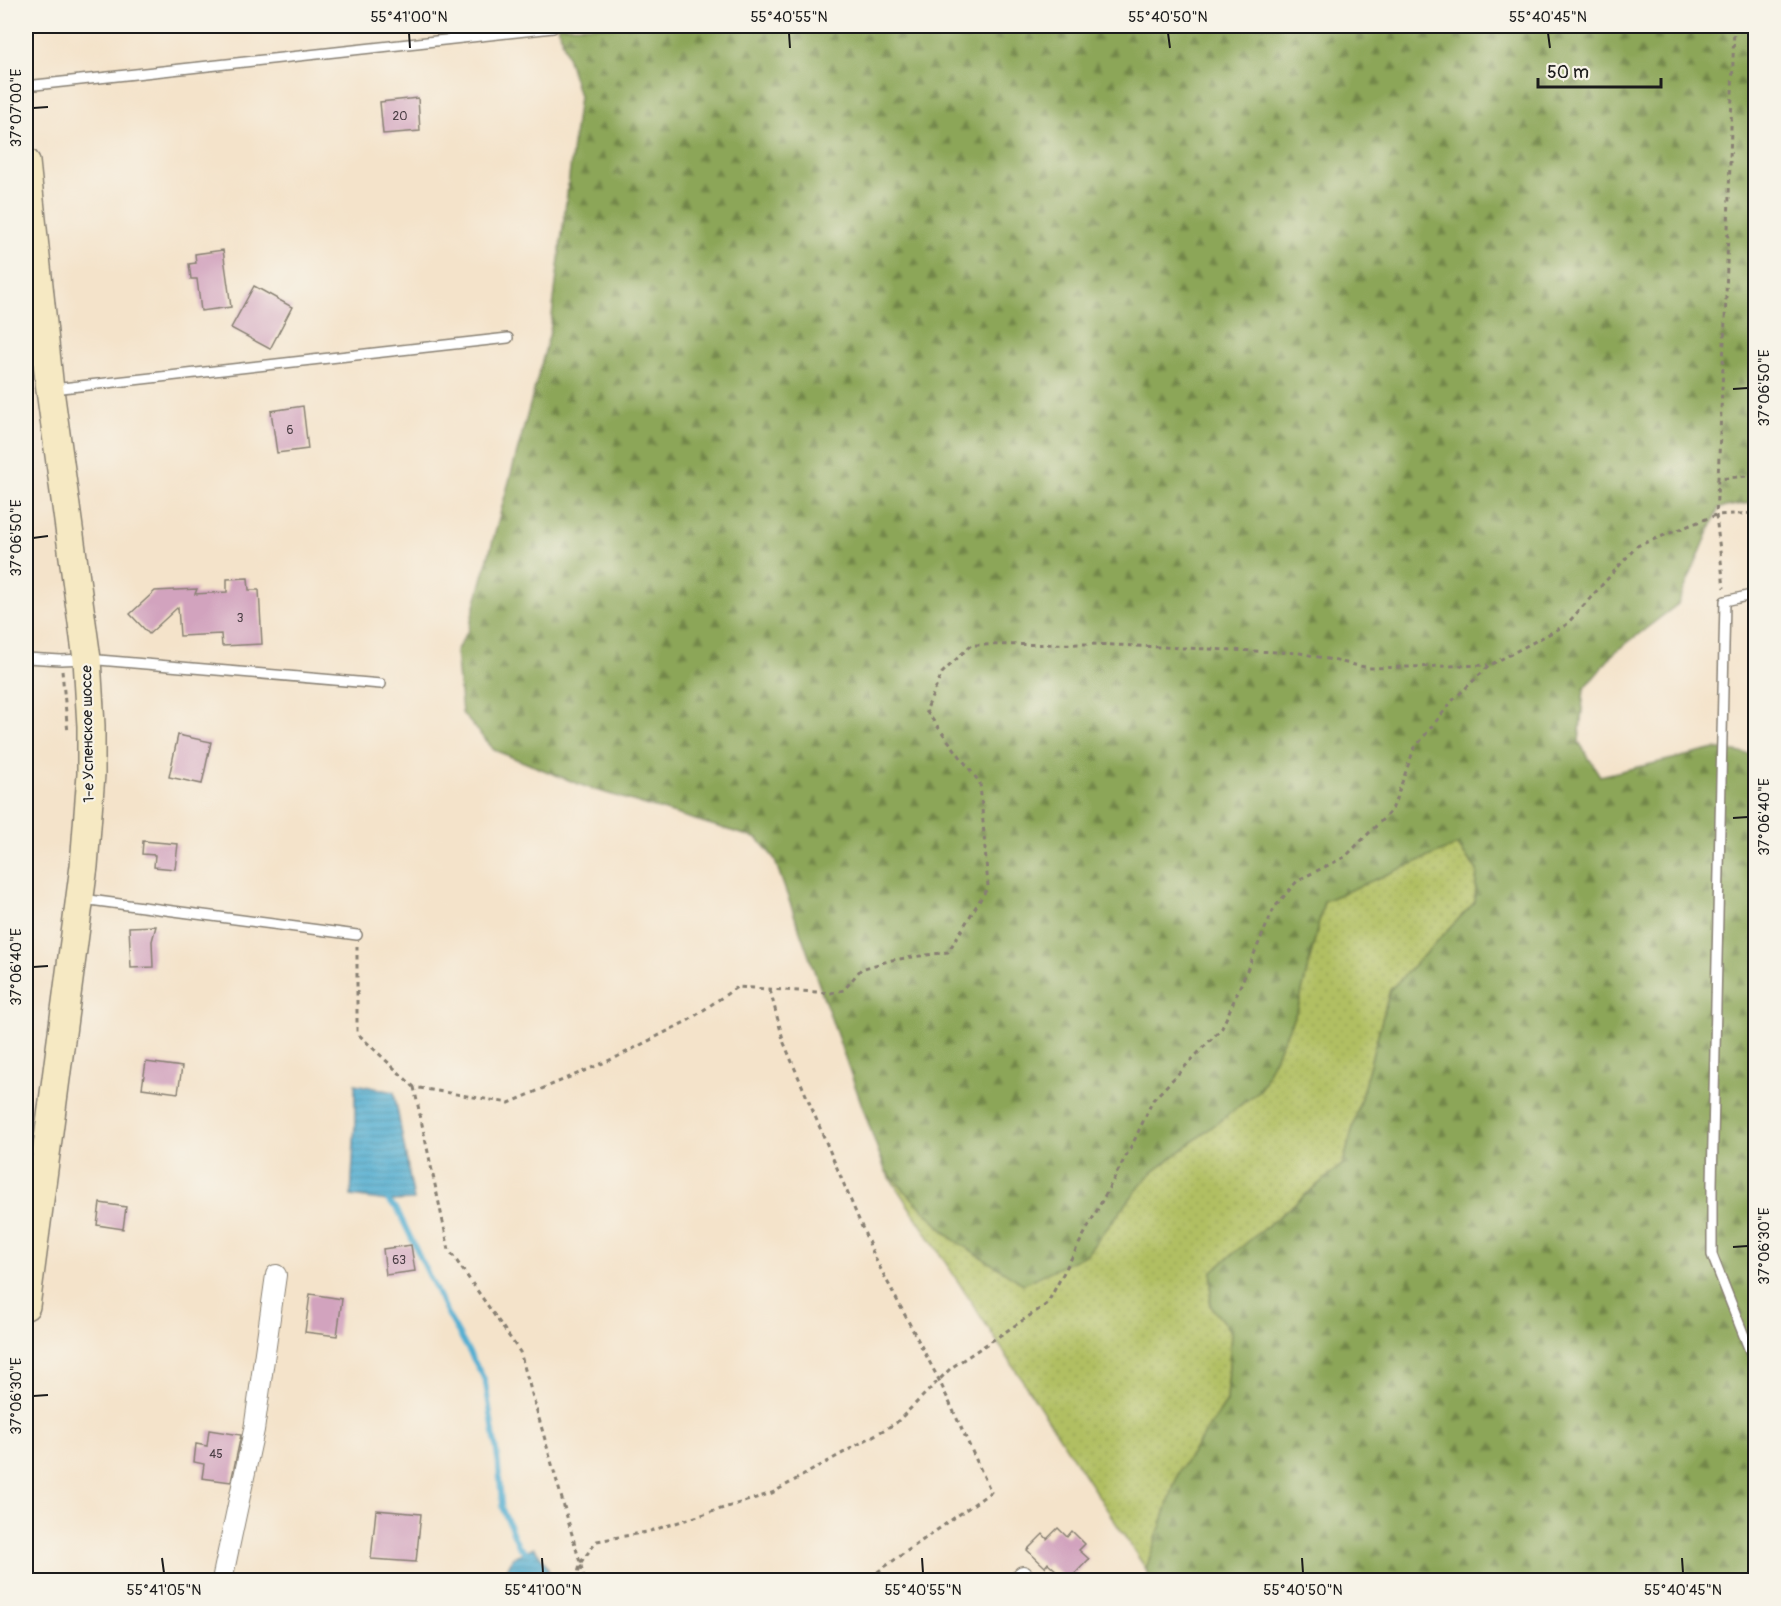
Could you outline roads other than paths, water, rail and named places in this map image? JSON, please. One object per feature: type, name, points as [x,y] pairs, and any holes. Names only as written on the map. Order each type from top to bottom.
[{"type":"main road","name":"1-е Успенское шоссе","points":[[26,162],[50,390],[74,660],[91,726],[91,774],[80,898],[26,1306]]},
{"type":"street","points":[[222,1581],[254,1430],[276,1275]]},
{"type":"lane","points":[[26,86],[553,28]]},
{"type":"lane","points":[[50,390],[508,338]]},
{"type":"lane","points":[[1755,594],[1725,601],[1712,1184],[1712,1255],[1755,1366]]},
{"type":"lane","points":[[26,658],[381,684]]},
{"type":"lane","points":[[80,898],[357,935]]},
{"type":"water","points":[[355,1084],[394,1092],[414,1200],[388,1201],[351,1196]]},
{"type":"water","points":[[534,1547],[546,1564],[552,1580],[507,1580],[505,1574],[513,1557]]},
{"type":"waterway","points":[[388,1201],[397,1209],[447,1313],[485,1380],[498,1461],[502,1508],[519,1547],[532,1555]]}]
